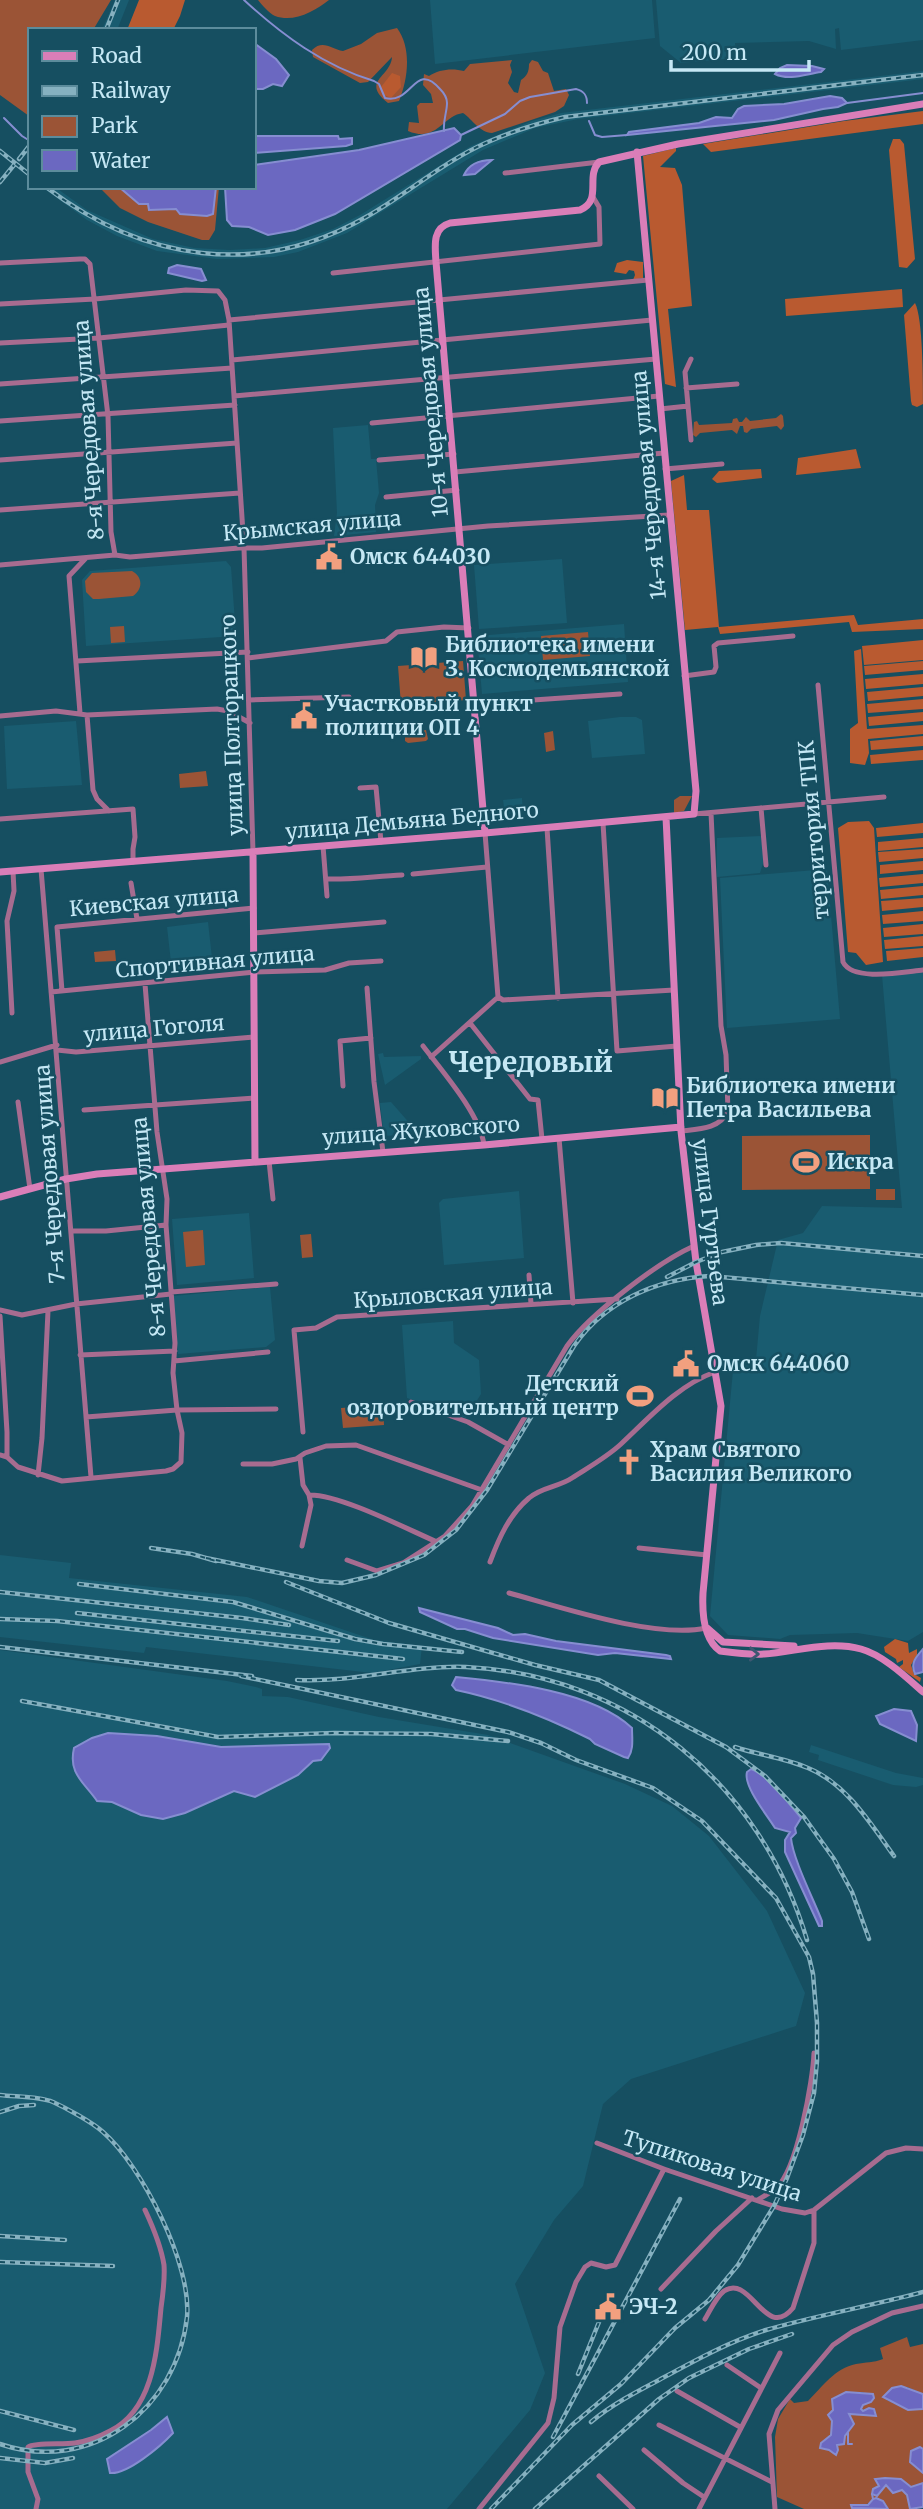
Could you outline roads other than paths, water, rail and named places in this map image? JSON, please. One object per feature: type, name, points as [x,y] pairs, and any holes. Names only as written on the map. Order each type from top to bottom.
[{"type":"main road","points":[[593,198],[593,170],[599,162],[637,152],[923,104]]},
{"type":"main road","name":"14-я Чередовая улица","points":[[637,152],[696,791],[694,814]]},
{"type":"main road","name":"10-я Чередовая улица","points":[[485,833],[436,238],[443,225],[580,210],[591,204],[593,198]]},
{"type":"main road","name":"улица Демьяна Бедного","points":[[0,872],[694,814]]},
{"type":"main road","name":"улица Гуртьева","points":[[666,817],[681,1129],[694,1247],[721,1421],[702,1609],[706,1628]]},
{"type":"main road","name":"улица Полторацкого","points":[[253,852],[255,1162]]},
{"type":"main road","name":"улица Жуковского","points":[[0,1197],[66,1178],[163,1167],[681,1129]]},
{"type":"main road","points":[[706,1628],[713,1644],[720,1651],[761,1655],[816,1647],[863,1649],[874,1654],[923,1692]]},
{"type":"street","points":[[505,173],[599,162]]},
{"type":"street","points":[[333,273],[600,244],[598,208],[593,198]]},
{"type":"street","name":"8-я Чередовая улица","points":[[0,263],[80,259],[89,261],[108,416],[112,545],[115,555]]},
{"type":"street","points":[[0,343],[99,338],[648,280]]},
{"type":"street","name":"улица Полторацкого","points":[[94,299],[186,290],[218,291],[225,300],[232,360],[244,548],[253,852]]},
{"type":"street","points":[[0,304],[94,299]]},
{"type":"street","points":[[232,360],[652,320]]},
{"type":"street","points":[[234,396],[656,359]]},
{"type":"street","points":[[691,359],[685,372],[691,440]]},
{"type":"street","points":[[0,384],[232,368]]},
{"type":"street","points":[[686,388],[737,384]]},
{"type":"street","points":[[372,422],[659,396]]},
{"type":"street","points":[[0,421],[108,416],[235,405]]},
{"type":"street","points":[[660,409],[688,406]]},
{"type":"street","points":[[0,460],[237,443]]},
{"type":"street","points":[[455,472],[664,453]]},
{"type":"street","points":[[379,460],[454,454]]},
{"type":"street","points":[[665,469],[723,464]]},
{"type":"street","points":[[386,497],[457,490]]},
{"type":"street","points":[[0,510],[240,493]]},
{"type":"street","name":"Крымская улица","points":[[0,565],[670,514]]},
{"type":"street","name":"8-я Чередовая улица","points":[[86,558],[69,576],[77,661],[93,790],[97,799],[110,811]]},
{"type":"street","points":[[77,661],[248,655],[386,641],[397,632],[444,627],[469,628]]},
{"type":"street","points":[[684,676],[714,672],[714,646],[718,643],[793,636]]},
{"type":"street","name":"территория ТПК","points":[[818,685],[841,955],[848,970],[861,974],[923,970]]},
{"type":"street","points":[[475,704],[620,694]]},
{"type":"street","points":[[249,700],[349,697]]},
{"type":"street","points":[[0,716],[56,712],[83,714],[217,709],[228,711],[250,723]]},
{"type":"street","points":[[360,788],[376,786],[381,842]]},
{"type":"street","name":"улица Демьяна Бедного","points":[[694,814],[884,797]]},
{"type":"street","points":[[761,808],[766,865]]},
{"type":"street","points":[[0,819],[133,809],[133,862]]},
{"type":"street","name":"улица Жуковского","points":[[681,1129],[718,1124],[728,1111],[710,813]]},
{"type":"street","points":[[603,823],[617,1051],[677,1046]]},
{"type":"street","points":[[547,828],[558,998]]},
{"type":"street","name":"10-я Чередовая улица","points":[[485,833],[498,997]]},
{"type":"street","points":[[323,846],[327,896]]},
{"type":"street","points":[[413,874],[487,867]]},
{"type":"street","name":"7-я Чередовая улица","points":[[40,869],[91,1477]]},
{"type":"street","points":[[12,1013],[7,921],[14,891],[13,871]]},
{"type":"street","points":[[326,879],[339,881],[350,877],[402,874]]},
{"type":"street","points":[[131,883],[137,919]]},
{"type":"street","name":"Киевская улица","points":[[62,991],[57,926],[254,908]]},
{"type":"street","points":[[254,933],[384,922]]},
{"type":"street","name":"Спортивная улица","points":[[51,992],[255,972],[325,970],[349,963],[381,961]]},
{"type":"street","name":"8-я Чередовая улица","points":[[91,1477],[166,1471],[177,1466],[183,1457],[173,1373],[175,1351],[166,1225],[167,1199],[155,1104],[145,984]]},
{"type":"street","points":[[367,988],[383,1152]]},
{"type":"street","points":[[431,1058],[498,997],[503,1000],[558,998],[674,990]]},
{"type":"street","points":[[470,1023],[530,1099],[538,1100],[542,1139]]},
{"type":"street","name":"улица Гоголя","points":[[0,1062],[57,1048],[76,1052],[254,1037]]},
{"type":"street","points":[[343,1086],[340,1041],[371,1038]]},
{"type":"street","points":[[423,1046],[475,1117],[483,1134],[484,1145]]},
{"type":"street","points":[[85,1110],[255,1098]]},
{"type":"street","points":[[18,1102],[30,1189]]},
{"type":"street","points":[[559,1138],[573,1303]]},
{"type":"street","points":[[269,1161],[273,1199]]},
{"type":"street","points":[[71,1231],[106,1231],[166,1225]]},
{"type":"street","points":[[347,1560],[380,1571],[403,1563],[453,1529],[482,1490],[572,1338],[587,1322],[677,1254],[694,1247]]},
{"type":"street","points":[[529,1275],[531,1304]]},
{"type":"street","points":[[0,1310],[22,1315],[76,1304],[276,1284]]},
{"type":"street","name":"Крыловская улица","points":[[303,1432],[294,1330],[316,1328],[337,1317],[617,1299]]},
{"type":"street","points":[[38,1475],[48,1311]]},
{"type":"street","points":[[0,1316],[7,1432],[3,1456],[12,1464],[62,1481],[91,1477]]},
{"type":"street","points":[[80,1355],[175,1351]]},
{"type":"street","points":[[174,1361],[268,1353]]},
{"type":"street","points":[[490,1562],[504,1527],[527,1499],[538,1491],[565,1483],[619,1446],[659,1408],[691,1383],[715,1372]]},
{"type":"street","points":[[411,1402],[468,1422],[509,1445]]},
{"type":"street","points":[[86,1417],[177,1410],[276,1409]]},
{"type":"street","points":[[243,1464],[272,1464],[300,1458],[304,1453],[326,1446],[356,1445],[482,1490]]},
{"type":"street","points":[[300,1458],[303,1485],[311,1505],[302,1546]]},
{"type":"street","points":[[309,1495],[323,1496],[368,1512],[437,1542]]},
{"type":"street","points":[[639,1548],[707,1555]]},
{"type":"street","points":[[509,1593],[627,1624],[694,1630],[706,1628]]},
{"type":"street","points":[[661,2289],[716,2231],[755,2199],[776,2189],[788,2167],[809,2101],[814,2053]]},
{"type":"street","name":"Тупиковая улица","points":[[597,2143],[664,2169],[795,2213],[814,2210],[886,2153],[906,2148],[923,2149]]},
{"type":"street","points":[[479,2509],[548,2423],[554,2398],[560,2327],[584,2267],[591,2263],[606,2267],[615,2266],[664,2169]]},
{"type":"street","points":[[36,2509],[38,2499],[28,2472],[28,2447],[33,2444],[91,2440],[115,2429],[137,2406],[150,2381],[155,2361],[164,2278],[158,2241],[145,2210]]},
{"type":"street","points":[[705,2319],[723,2292],[733,2288],[746,2293],[771,2316],[784,2316],[793,2308],[814,2243],[814,2210]]},
{"type":"street","points":[[775,2509],[769,2434],[778,2410],[833,2345],[852,2332],[892,2313],[923,2305]]},
{"type":"street","points":[[699,2509],[780,2353]]},
{"type":"street","points":[[727,2365],[761,2388]]},
{"type":"street","points":[[677,2390],[740,2427]]},
{"type":"street","points":[[659,2425],[772,2483]]},
{"type":"street","points":[[644,2450],[704,2497]]},
{"type":"street","points":[[600,2476],[633,2509]]},
{"type":"water","points":[[256,44],[276,59],[289,75],[282,86],[273,84],[256,89]]},
{"type":"water","points":[[787,65],[824,69],[821,72],[798,76],[775,74]]},
{"type":"water","points":[[830,96],[842,98],[847,103],[774,120],[627,135],[629,132],[699,123],[716,117],[732,118],[738,109],[744,106],[784,104]]},
{"type":"water","points":[[454,128],[461,135],[460,140],[335,214],[295,230],[268,235],[249,227],[232,226],[227,220],[225,189],[256,189],[256,165],[359,150]]},
{"type":"water","points":[[256,136],[352,138],[352,144],[256,153]]},
{"type":"water","points":[[492,160],[475,174],[464,175],[475,163]]},
{"type":"water","points":[[121,189],[216,189],[213,214],[207,216],[180,214],[176,209],[149,210],[148,204],[139,204]]},
{"type":"water","points":[[177,265],[201,269],[206,280],[168,273],[169,268]]},
{"type":"water","points":[[419,1608],[498,1628],[513,1635],[525,1634],[556,1641],[666,1655],[671,1659],[615,1653],[598,1655],[493,1638],[457,1629],[420,1612]]},
{"type":"water","points":[[923,1649],[923,1672],[915,1674],[913,1663]]},
{"type":"water","points":[[456,1677],[549,1691],[595,1705],[632,1728],[630,1755],[628,1758],[624,1757],[574,1731],[524,1710],[456,1690],[452,1685]]},
{"type":"water","points":[[894,1709],[911,1711],[917,1725],[916,1741],[880,1724],[876,1716]]},
{"type":"water","points":[[108,1733],[157,1736],[221,1747],[329,1744],[330,1748],[321,1760],[313,1761],[298,1775],[255,1797],[234,1791],[185,1813],[163,1819],[141,1815],[112,1802],[97,1801],[78,1777],[73,1765],[74,1748]]},
{"type":"water","points":[[751,1769],[771,1783],[801,1818],[795,1828],[796,1833],[791,1838],[822,1926],[819,1926],[785,1852],[785,1840],[790,1832],[775,1828],[756,1800],[747,1778],[747,1772]]},
{"type":"water","points":[[901,2386],[923,2394],[923,2409],[908,2410],[883,2397],[892,2388]]},
{"type":"water","points":[[846,2392],[873,2394],[871,2402],[863,2405],[861,2409],[874,2409],[876,2416],[849,2414],[854,2424],[845,2436],[844,2444],[837,2445],[836,2455],[820,2448],[821,2443],[831,2435],[832,2421],[828,2415],[833,2410],[832,2399]]},
{"type":"water","points":[[167,2417],[173,2433],[168,2439],[134,2465],[110,2473],[107,2459]]},
{"type":"water","points":[[920,2447],[923,2449],[923,2473],[910,2462],[911,2451]]},
{"type":"water","points":[[875,2479],[901,2479],[911,2487],[923,2483],[923,2507],[910,2509],[907,2495],[902,2490],[893,2493],[886,2485],[877,2496],[872,2494],[873,2489],[879,2486]]},
{"type":"water","points":[[876,2498],[883,2501],[888,2509],[852,2508],[851,2505],[868,2505]]},
{"type":"waterway","points":[[244,0],[304,48],[338,67],[379,84],[385,98],[401,95],[419,81],[432,81],[446,99],[444,131]]},
{"type":"waterway","points":[[461,135],[505,114],[520,101],[530,97],[576,89],[584,94],[587,103]]},
{"type":"waterway","points":[[847,103],[923,93]]},
{"type":"waterway","points":[[4,118],[28,140]]},
{"type":"waterway","points":[[589,121],[595,135],[627,135]]},
{"type":"waterway","points":[[848,2433],[848,2444],[852,2444]]},
{"type":"waterway","points":[[872,2494],[873,2499]]},
{"type":"railway","points":[[107,28],[118,0]]},
{"type":"railway","points":[[49,189],[83,212],[122,232],[161,245],[202,253],[243,254],[284,249],[325,237],[366,217],[441,168],[488,142],[546,122],[565,117],[923,75]]},
{"type":"railway","points":[[19,159],[28,148]]},
{"type":"railway","points":[[0,151],[28,173]]},
{"type":"railway","points":[[0,182],[14,165]]},
{"type":"railway","points":[[667,1277],[722,1252],[756,1245],[781,1243],[923,1256]]},
{"type":"railway","points":[[206,1558],[319,1581],[342,1583],[376,1575],[424,1555],[456,1530],[487,1490],[574,1346],[587,1330],[617,1305],[652,1288],[710,1276],[923,1295]]},
{"type":"railway","points":[[151,1548],[192,1554],[216,1561]]},
{"type":"railway","points":[[286,1582],[389,1623],[535,1665],[599,1680],[726,1747],[765,1776],[804,1817],[834,1859],[852,1892],[869,1939]]},
{"type":"railway","points":[[79,1584],[233,1602],[355,1639],[462,1652]]},
{"type":"railway","points":[[0,1592],[289,1625]]},
{"type":"railway","points":[[77,1613],[338,1641]]},
{"type":"railway","points":[[0,1619],[57,1621],[403,1659]]},
{"type":"railway","points":[[0,1647],[252,1676]]},
{"type":"railway","points":[[297,1680],[339,1679],[466,1667],[526,1675],[582,1691],[634,1716],[681,1748],[722,1787],[757,1833],[786,1884],[807,1940]]},
{"type":"railway","points":[[241,1676],[508,1732],[653,1788],[702,1821],[776,1898],[809,1957],[817,2023],[814,2093],[803,2135],[774,2206],[738,2265],[709,2300],[675,2328],[621,2384],[572,2425],[491,2509]]},
{"type":"railway","points":[[22,1701],[218,1737],[334,1733],[431,1734],[508,1741]]},
{"type":"railway","points":[[735,1747],[790,1762],[822,1775],[857,1806],[894,1856]]},
{"type":"railway","points":[[0,2095],[53,2102],[92,2124],[118,2148],[162,2218],[181,2271],[187,2317],[180,2350],[166,2380],[147,2406],[124,2427],[97,2442],[66,2450],[34,2451],[0,2444]]},
{"type":"railway","points":[[0,2112],[34,2105]]},
{"type":"railway","points":[[553,2437],[680,2199]]},
{"type":"railway","points":[[0,2236],[65,2240]]},
{"type":"railway","points":[[0,2262],[113,2266]]},
{"type":"railway","points":[[591,2422],[641,2389],[711,2352],[752,2335],[923,2292]]},
{"type":"railway","points":[[578,2374],[599,2322]]},
{"type":"railway","points":[[535,2509],[659,2399],[689,2378],[749,2349],[792,2334]]},
{"type":"railway","points":[[0,2411],[74,2430]]},
{"type":"railway","points":[[0,2458],[45,2463],[73,2458]]},
{"type":"place","name":"Омск 644030","points":[[329,557]]},
{"type":"place","name":"Библиотека имени З. Космодемьянской","points":[[424,657]]},
{"type":"place","name":"Участковый пункт полиции ОП 4","points":[[304,716]]},
{"type":"place","name":"Библиотека имени Петра Васильева","points":[[665,1098]]},
{"type":"place","name":"Искра","points":[[806,1162]]},
{"type":"place","name":"Омск 644060","points":[[686,1364]]},
{"type":"place","name":"Детский оздоровительный центр","points":[[640,1396]]},
{"type":"place","name":"Храм Святого Василия Великого","points":[[629,1462]]},
{"type":"place","name":"ЭЧ-2","points":[[608,2307]]},
{"type":"district","name":"Чередовый","points":[[531,1062]]}]
